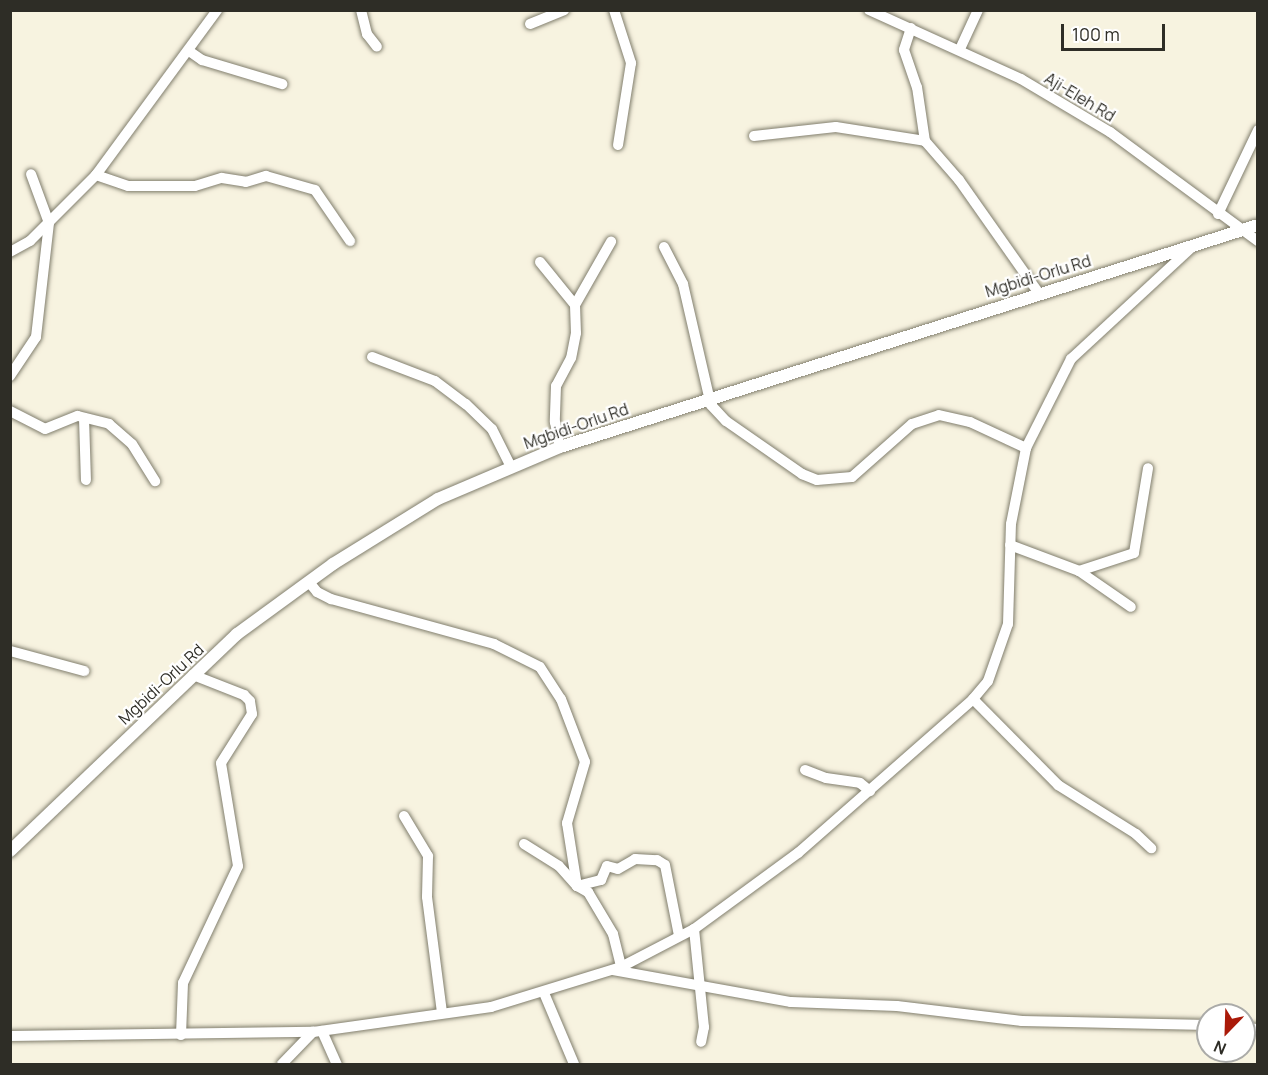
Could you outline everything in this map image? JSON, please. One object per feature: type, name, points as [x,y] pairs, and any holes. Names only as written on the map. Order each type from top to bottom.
[{"type":"main road","name":"Mgbidi-Orlu Rd","points":[[10,851],[237,634],[309,582],[438,499],[560,447],[1038,292],[1257,225]]},
{"type":"street","points":[[10,252],[49,223],[96,175],[217,10]]},
{"type":"street","points":[[361,10],[367,33],[377,47]]},
{"type":"street","points":[[530,24],[564,10]]},
{"type":"street","points":[[615,10],[631,63],[618,145]]},
{"type":"street","name":"Aji-Eleh Rd","points":[[869,10],[960,49],[1110,132],[1257,241]]},
{"type":"street","points":[[960,49],[978,10]]},
{"type":"street","points":[[911,28],[904,50],[917,87],[925,141],[959,180],[1038,292]]},
{"type":"street","points":[[189,51],[202,60],[282,84]]},
{"type":"street","points":[[754,136],[836,127],[925,141]]},
{"type":"street","points":[[1218,214],[1257,130]]},
{"type":"street","points":[[10,376],[36,337],[49,223],[32,174]]},
{"type":"street","points":[[96,175],[128,186],[195,186],[222,178],[246,182],[266,176],[315,190],[350,241]]},
{"type":"street","points":[[560,447],[555,422],[556,386],[571,358],[576,333],[575,305],[610,242]]},
{"type":"street","points":[[10,1036],[317,1032],[491,1007],[544,993],[617,968],[694,929],[798,853],[973,699],[988,681],[1008,624],[1010,545],[1026,448],[1071,359],[1193,246]]},
{"type":"street","points":[[664,247],[683,284],[708,399],[726,421],[816,480],[858,474],[912,424],[939,415],[970,422],[1026,448]]},
{"type":"street","points":[[540,262],[575,305]]},
{"type":"street","points":[[372,357],[435,381],[466,404],[492,429],[511,467]]},
{"type":"street","points":[[10,411],[45,429],[70,418],[84,418],[109,424],[132,444],[155,481]]},
{"type":"street","points":[[84,418],[86,480]]},
{"type":"street","points":[[1079,571],[1134,553],[1148,468]]},
{"type":"street","points":[[1010,545],[1079,571],[1131,607]]},
{"type":"street","points":[[309,582],[317,592],[331,599],[494,644],[540,667],[561,699],[585,762],[567,823],[577,886]]},
{"type":"street","points":[[10,651],[84,671]]},
{"type":"street","points":[[181,1035],[183,983],[238,866],[221,763],[252,714],[250,701],[244,695],[193,675]]},
{"type":"street","points":[[973,699],[1058,785],[1152,848]]},
{"type":"street","points":[[805,770],[826,778],[860,783],[870,791]]},
{"type":"street","points":[[404,816],[428,856],[427,897],[442,1013]]},
{"type":"street","points":[[524,844],[559,866],[577,886],[588,892],[613,934],[617,968]]},
{"type":"street","points":[[577,886],[601,880],[607,866],[618,869],[631,865],[635,859],[657,860],[665,865],[679,936]]},
{"type":"street","points":[[694,929],[697,985],[704,1027],[700,1042]]},
{"type":"street","points":[[617,968],[791,1002],[897,1006],[1022,1021],[1196,1025]]},
{"type":"street","points":[[544,993],[574,1065]]},
{"type":"street","points":[[282,1065],[317,1032]]},
{"type":"street","points":[[317,1032],[337,1065]]}]
